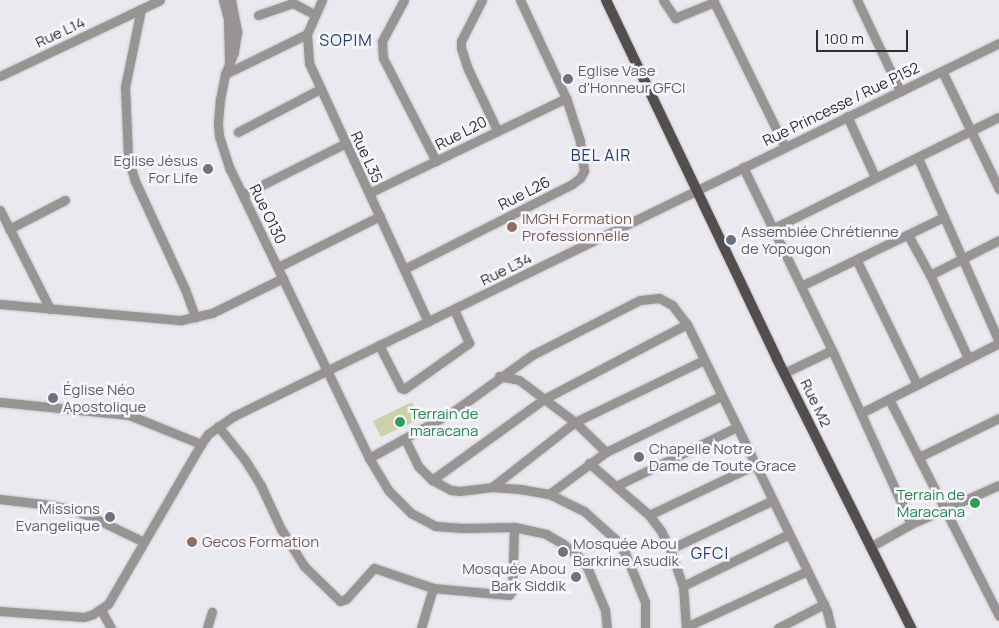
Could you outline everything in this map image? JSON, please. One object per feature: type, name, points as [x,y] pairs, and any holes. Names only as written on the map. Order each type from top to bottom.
[{"type":"main road","name":"Rue M2","points":[[606,0],[784,373],[911,628]]},
{"type":"street","name":"Rue L14","points":[[0,76],[160,0]]},
{"type":"street","name":"Rue L35","points":[[322,0],[314,14],[307,34],[309,62],[428,322]]},
{"type":"street","points":[[404,0],[382,41],[382,58],[436,161]]},
{"type":"street","points":[[482,0],[461,41],[461,48],[468,69],[498,130]]},
{"type":"street","name":"Rue L26","points":[[404,268],[572,184],[580,178],[584,170],[580,141],[566,98],[520,0]]},
{"type":"street","points":[[663,0],[674,18],[714,1],[785,147]]},
{"type":"street","points":[[857,0],[900,91]]},
{"type":"street","name":"Rue O130","points":[[225,1],[229,33],[229,62],[218,113],[219,136],[230,169],[244,194],[369,458],[388,490],[411,513],[435,526],[463,528],[514,527],[546,534],[577,554],[594,581],[605,610],[607,628]]},
{"type":"street","points":[[258,16],[293,3],[314,14]]},
{"type":"street","points":[[141,9],[125,87],[128,157],[135,181],[185,289],[195,318]]},
{"type":"street","points":[[225,74],[307,34]]},
{"type":"street","name":"Rue Princesse / Rue P152","points":[[696,190],[999,43]]},
{"type":"street","points":[[942,71],[999,189]]},
{"type":"street","points":[[238,132],[320,89]]},
{"type":"street","name":"Rue L20","points":[[369,193],[566,98]]},
{"type":"street","points":[[847,116],[875,177]]},
{"type":"street","points":[[772,228],[999,117]]},
{"type":"street","points":[[244,194],[346,143]]},
{"type":"street","points":[[861,413],[999,342],[918,158]]},
{"type":"street","points":[[743,167],[832,350],[911,524]]},
{"type":"street","name":"Rue L34","points":[[101,610],[108,604],[183,470],[201,444],[218,426],[234,416],[328,372],[379,345],[454,310],[696,190]]},
{"type":"street","points":[[9,228],[65,200]]},
{"type":"street","points":[[0,210],[50,309]]},
{"type":"street","points":[[278,267],[380,216]]},
{"type":"street","points":[[801,286],[857,261],[944,217]]},
{"type":"street","points":[[908,235],[930,275],[968,358]]},
{"type":"street","points":[[930,275],[999,240]]},
{"type":"street","points":[[857,261],[917,384]]},
{"type":"street","points":[[0,304],[181,320],[212,313],[284,278]]},
{"type":"street","points":[[369,458],[454,411],[499,376],[532,355],[640,300],[659,298],[672,305],[687,324],[808,570],[824,604],[831,628]]},
{"type":"street","points":[[379,345],[404,389],[469,343],[454,310]]},
{"type":"street","points":[[432,480],[544,399],[687,324]]},
{"type":"street","points":[[784,373],[832,350]]},
{"type":"street","points":[[492,487],[575,422],[704,360]]},
{"type":"street","points":[[499,376],[519,380],[575,422],[606,452]]},
{"type":"street","points":[[549,494],[606,452],[721,396]]},
{"type":"street","points":[[889,399],[946,508],[999,616]]},
{"type":"street","points":[[0,402],[129,415],[201,444]]},
{"type":"street","points":[[918,457],[999,418]]},
{"type":"street","points":[[218,426],[245,460],[261,486],[281,529],[304,566],[340,601],[346,599],[368,572],[374,568],[433,588],[511,594],[514,527]]},
{"type":"street","points":[[616,486],[737,427]]},
{"type":"street","points":[[406,439],[418,466],[432,480],[451,490],[460,491],[492,487],[549,494],[584,511],[615,539],[632,567],[644,602],[645,628]]},
{"type":"street","points":[[589,463],[649,515],[670,548],[683,586],[686,628],[808,570]]},
{"type":"street","points":[[649,515],[755,465]]},
{"type":"street","points":[[870,547],[911,524],[999,485]]},
{"type":"street","points":[[0,499],[51,505],[73,510],[144,542]]},
{"type":"street","points":[[670,548],[772,500]]},
{"type":"street","points":[[683,586],[789,534]]},
{"type":"street","points":[[421,628],[433,588]]},
{"type":"street","points":[[778,628],[824,604]]},
{"type":"street","points":[[0,611],[84,617],[101,610],[112,628]]},
{"type":"street","points":[[207,628],[212,612]]},
{"type":"green space","points":[[412,402],[420,419],[381,437],[373,421]]},
{"type":"place","name":"Eglise Vase d'Honneur GFCI","points":[[568,79]]},
{"type":"place","name":"Eglise Jésus For Life","points":[[208,169]]},
{"type":"place","name":"IMGH Formation Professionnelle","points":[[512,227]]},
{"type":"place","name":"Assemblée Chrétienne de Yopougon","points":[[731,240]]},
{"type":"place","name":"Église Néo Apostolique","points":[[53,398]]},
{"type":"place","name":"Terrain de maracana","points":[[400,422]]},
{"type":"place","name":"Chapelle Notre Dame de Toute Grace","points":[[639,457]]},
{"type":"place","name":"Terrain de Maracana","points":[[975,503]]},
{"type":"place","name":"Missions Evangelique","points":[[110,517]]},
{"type":"place","name":"Gecos Formation","points":[[192,542]]},
{"type":"place","name":"Mosquée Abou Barkrine Asudik","points":[[563,552]]},
{"type":"place","name":"Mosquée Abou Bark Siddik","points":[[576,577]]},
{"type":"district","name":"SOPIM","points":[[346,40]]},
{"type":"district","name":"BEL AIR","points":[[601,155]]},
{"type":"district","name":"GFCI","points":[[710,553]]}]
